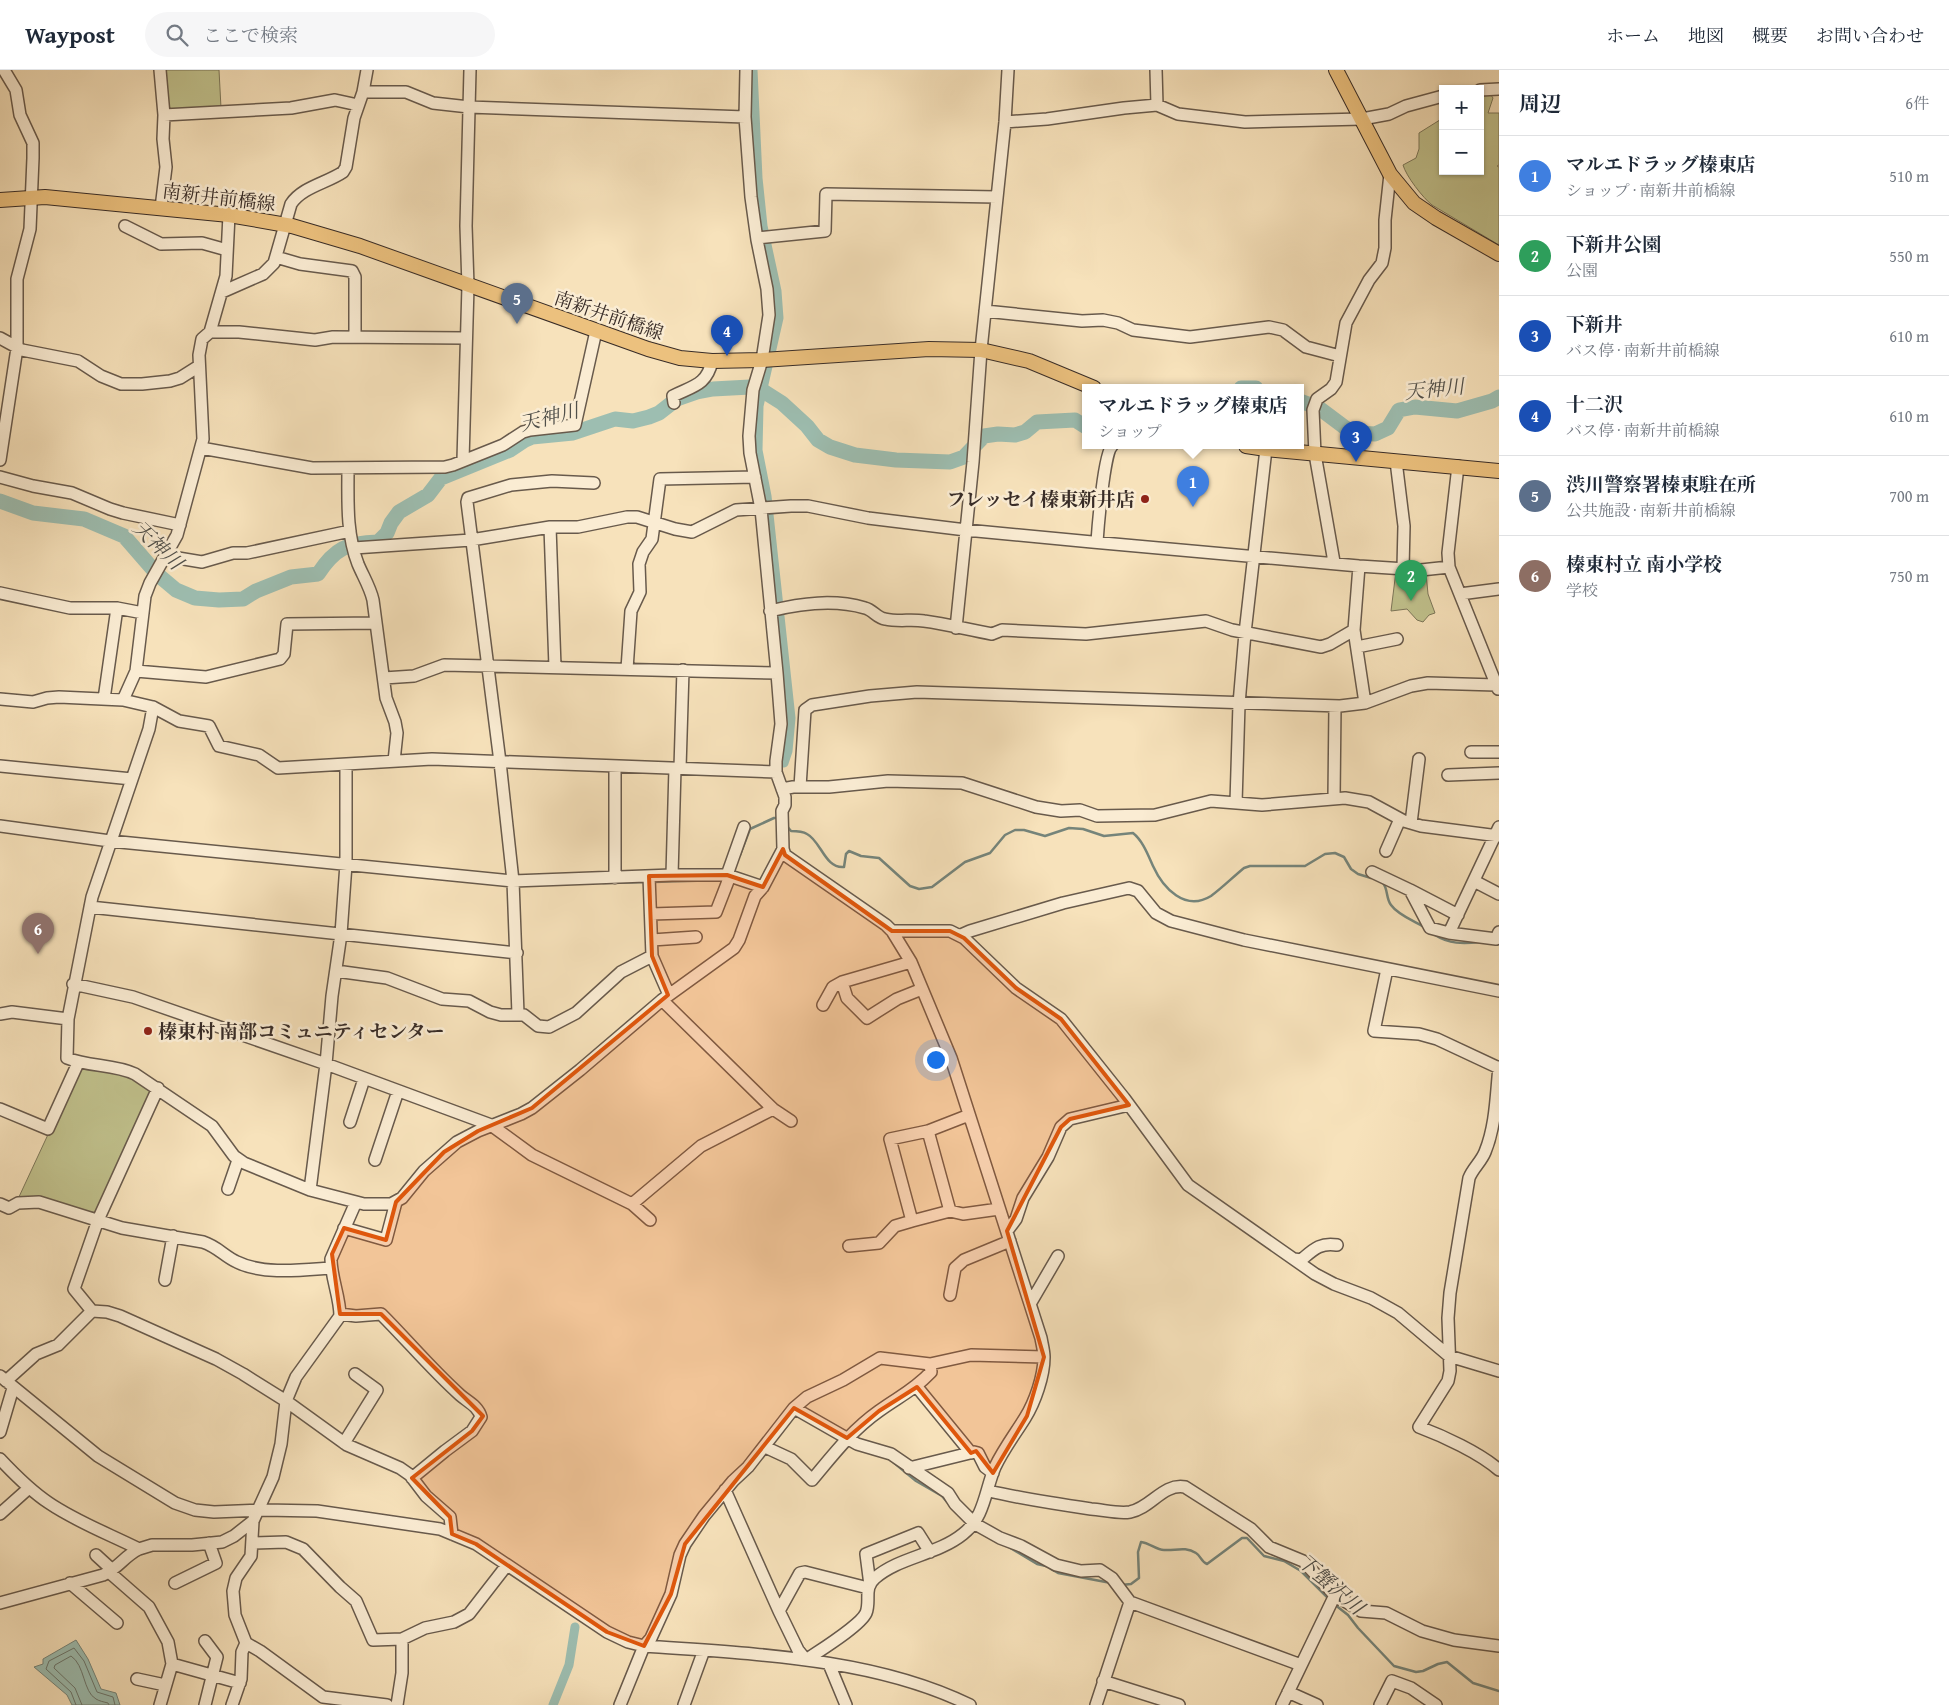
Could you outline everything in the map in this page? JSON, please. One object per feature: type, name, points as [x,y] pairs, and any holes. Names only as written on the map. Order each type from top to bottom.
[{"type":"main road","points":[[1338,70],[1390,174],[1414,204],[1499,254]]},
{"type":"main road","name":"南新井前橋線","points":[[0,200],[45,197],[229,215],[285,224],[360,246],[468,286],[665,354],[698,360],[762,360],[929,349],[981,350],[1029,361],[1084,384]]},
{"type":"main road","points":[[1261,449],[1499,471]]},
{"type":"street","points":[[0,460],[17,348],[17,280],[30,229],[33,144],[20,115],[16,90],[4,70]]},
{"type":"street","points":[[160,70],[166,178],[161,208]]},
{"type":"street","points":[[222,292],[263,274],[274,263],[276,258],[290,204],[302,192],[343,172],[346,167],[351,132],[367,70]]},
{"type":"street","points":[[463,460],[465,338],[468,286],[466,226],[470,70]]},
{"type":"street","points":[[746,70],[746,117],[751,197],[763,238],[769,315],[762,360],[754,385],[749,436],[750,453],[761,509],[777,673],[781,724],[776,772],[782,788],[785,806],[782,811],[784,855],[886,925],[892,931],[910,962],[951,1058],[1041,1338],[1044,1356],[1040,1382],[1027,1416],[999,1460],[975,1524],[947,1545],[888,1570],[874,1578],[869,1586]]},
{"type":"street","points":[[956,628],[981,350],[1005,122],[1008,70]]},
{"type":"street","points":[[1156,70],[1157,105]]},
{"type":"street","points":[[1484,90],[1499,89]]},
{"type":"street","points":[[362,92],[406,92],[434,103],[469,107],[746,117]]},
{"type":"street","points":[[1005,122],[1047,119],[1157,105],[1178,114],[1245,122],[1362,119],[1389,114],[1406,106],[1439,97]]},
{"type":"street","points":[[164,116],[291,108],[335,100],[358,105]]},
{"type":"street","points":[[1334,562],[1315,454],[1313,410],[1317,399],[1331,389],[1336,382],[1346,323],[1369,280],[1382,263],[1385,248],[1385,220],[1390,174]]},
{"type":"street","points":[[763,238],[825,231],[826,194],[997,197]]},
{"type":"street","points":[[123,700],[136,671],[145,596],[150,583],[174,541],[180,525],[203,439],[199,366],[202,340],[210,332],[226,276],[229,215]]},
{"type":"street","points":[[126,226],[161,244],[202,243],[227,250]]},
{"type":"street","points":[[276,258],[300,264],[352,271],[355,277],[355,337]]},
{"type":"street","points":[[985,311],[1082,321],[1103,320],[1118,323],[1133,330],[1190,337],[1269,327],[1283,330],[1306,346],[1340,356]]},
{"type":"street","points":[[201,448],[312,468],[445,467],[510,443],[523,432],[575,425],[596,331]]},
{"type":"street","points":[[210,332],[239,332],[315,340],[355,337],[465,338]]},
{"type":"street","points":[[0,338],[17,348],[78,361],[101,376],[122,384],[170,381],[180,378],[199,366]]},
{"type":"street","points":[[674,401],[672,396],[703,380],[709,371],[712,361]]},
{"type":"street","points":[[1097,542],[1108,449]]},
{"type":"street","points":[[1236,803],[1239,704],[1245,632],[1266,450]]},
{"type":"street","points":[[1396,461],[1404,526],[1403,568]]},
{"type":"street","points":[[800,787],[805,710],[812,705],[870,696],[917,692],[1335,706],[1366,703],[1411,686],[1428,683],[1498,688],[1450,566],[1448,553],[1458,466]]},
{"type":"street","points":[[348,468],[348,519],[350,532],[358,563],[372,594],[386,698],[397,733],[394,761]]},
{"type":"street","points":[[0,477],[72,494],[123,513],[180,525]]},
{"type":"street","points":[[627,669],[631,611],[640,592],[639,564],[643,552],[652,539],[660,479],[755,477]]},
{"type":"street","points":[[518,1014],[513,881],[467,502],[468,498],[511,485],[552,481],[594,483]]},
{"type":"street","points":[[354,548],[471,540],[550,527],[578,527],[627,517],[637,517],[653,523],[692,532],[730,512],[808,506],[868,518],[966,530],[1334,562],[1359,566],[1421,570],[1450,566]]},
{"type":"street","points":[[550,527],[555,667]]},
{"type":"street","points":[[166,556],[202,562],[233,553],[247,553],[350,532]]},
{"type":"street","points":[[1359,566],[1354,630],[1366,703]]},
{"type":"street","points":[[1460,594],[1499,589]]},
{"type":"street","points":[[0,593],[70,608],[117,608],[143,613]]},
{"type":"street","points":[[770,611],[821,602],[848,603],[871,610],[880,618],[909,622],[922,621],[992,634],[1002,630],[1086,634],[1206,621],[1232,630],[1266,638],[1321,647],[1354,630]]},
{"type":"street","points":[[104,699],[117,608]]},
{"type":"street","points":[[136,671],[206,677],[283,657],[287,624],[376,623]]},
{"type":"street","points":[[1357,647],[1397,639]]},
{"type":"street","points":[[384,678],[414,676],[444,665],[777,673]]},
{"type":"street","points":[[672,875],[683,670]]},
{"type":"street","points":[[0,699],[33,702],[59,697],[104,699],[123,700],[153,707],[180,721],[210,726],[220,746],[259,755],[275,768],[432,759],[776,772]]},
{"type":"street","points":[[1334,798],[1335,706]]},
{"type":"street","points":[[153,707],[150,729],[110,841],[90,907],[68,1019],[67,1058],[78,1062],[121,1068],[135,1074],[212,1126],[238,1160],[310,1190],[356,1202],[385,1204],[396,1202]]},
{"type":"street","points":[[1471,752],[1499,752]]},
{"type":"street","points":[[1386,851],[1406,821],[1419,759]]},
{"type":"street","points":[[310,1190],[341,934],[346,864],[346,765]]},
{"type":"street","points":[[0,766],[132,779]]},
{"type":"street","points":[[615,766],[615,878]]},
{"type":"street","points":[[1448,775],[1499,773]]},
{"type":"street","points":[[782,788],[829,787],[888,780],[962,783],[1036,807],[1061,811],[1080,810],[1097,816],[1155,815],[1210,801],[1262,805],[1334,798],[1360,799],[1406,821],[1498,833],[1449,933]]},
{"type":"street","points":[[0,826],[110,841],[513,881],[672,875],[728,875],[763,888]]},
{"type":"street","points":[[651,914],[716,912],[744,827]]},
{"type":"street","points":[[344,1228],[386,1240],[396,1202],[444,1152],[457,1142],[491,1125],[522,1114],[532,1108],[666,998],[734,948],[739,940],[755,896],[763,888],[783,850]]},
{"type":"street","points":[[1372,872],[1458,915]]},
{"type":"street","points":[[649,876],[652,956],[666,998],[773,1109],[791,1121]]},
{"type":"street","points":[[1474,881],[1499,894]]},
{"type":"street","points":[[961,935],[970,930],[1063,903],[1129,888],[1138,891],[1156,913],[1170,921],[1244,940],[1492,988],[1499,991]]},
{"type":"street","points":[[1410,890],[1430,928],[1449,933],[1496,939],[1499,932]]},
{"type":"street","points":[[90,907],[517,953]]},
{"type":"street","points":[[892,931],[950,931],[961,935],[1016,988],[1061,1019],[1129,1105],[1188,1185],[1324,1279],[1371,1298],[1398,1313],[1449,1356],[1499,1371]]},
{"type":"street","points":[[652,940],[696,937]]},
{"type":"street","points":[[336,971],[387,978],[442,999],[469,1001],[490,1012],[501,1015],[524,1015],[538,1026],[549,1027],[576,1013],[621,972],[652,956]]},
{"type":"street","points":[[823,1006],[833,987],[842,982],[910,962]]},
{"type":"street","points":[[1387,969],[1374,1031],[1419,1034],[1437,1039],[1499,1067],[1494,1116],[1488,1143],[1484,1154],[1472,1170],[1469,1178],[1450,1293],[1448,1318],[1450,1371],[1448,1381],[1419,1427],[1485,1460],[1499,1470]]},
{"type":"street","points":[[842,982],[847,998],[868,1018],[897,999],[922,989]]},
{"type":"street","points":[[74,984],[133,998],[326,1064],[491,1125],[532,1155],[632,1204],[650,1220]]},
{"type":"street","points":[[0,1014],[12,1012],[68,1019]]},
{"type":"street","points":[[0,1109],[48,1129],[78,1062]]},
{"type":"street","points":[[350,1122],[364,1079]]},
{"type":"street","points":[[158,1088],[98,1220],[74,1289],[92,1311],[107,1312],[120,1316],[216,1359],[286,1401],[344,1443],[400,1468],[412,1478],[426,1496],[450,1517],[452,1534]]},
{"type":"street","points":[[375,1160],[398,1091]]},
{"type":"street","points":[[950,1295],[955,1268],[964,1260],[1008,1236],[1023,1198],[1048,1157],[1061,1128],[1070,1119],[1129,1105]]},
{"type":"street","points":[[632,1204],[701,1146],[773,1109]]},
{"type":"street","points":[[912,1221],[890,1138],[928,1131],[969,1115]]},
{"type":"street","points":[[928,1131],[950,1211]]},
{"type":"street","points":[[228,1189],[238,1160]]},
{"type":"street","points":[[0,1204],[9,1208],[18,1203],[39,1202],[122,1228],[203,1242],[216,1246],[236,1262],[248,1266],[279,1271],[331,1268]]},
{"type":"street","points":[[356,1202],[332,1254],[331,1268],[340,1314],[336,1324],[296,1378],[286,1401],[281,1444],[273,1476],[255,1516],[251,1556],[236,1578],[233,1591],[235,1614],[246,1643],[323,1697],[387,1705]]},
{"type":"street","points":[[848,1246],[879,1243],[895,1226],[950,1211],[963,1214],[999,1209]]},
{"type":"street","points":[[165,1280],[172,1236]]},
{"type":"street","points":[[1294,1259],[1301,1260],[1319,1245],[1327,1243],[1337,1244]]},
{"type":"street","points":[[1030,1304],[1058,1256]]},
{"type":"street","points":[[0,1432],[6,1382],[36,1354],[58,1345],[92,1311]]},
{"type":"street","points":[[340,1314],[356,1316],[381,1314],[449,1386],[472,1404],[480,1413],[481,1417],[472,1431],[445,1450],[412,1478]]},
{"type":"street","points":[[620,1705],[644,1646],[651,1638],[671,1594],[680,1555],[685,1544],[725,1490],[765,1447],[794,1408],[807,1397],[843,1380],[880,1358],[930,1364],[971,1355],[1044,1356]]},
{"type":"street","points":[[765,1447],[792,1459],[812,1480],[847,1438],[878,1411],[917,1387],[931,1372],[930,1364]]},
{"type":"street","points":[[344,1443],[377,1390],[355,1374]]},
{"type":"street","points":[[6,1382],[98,1456],[175,1503],[195,1510],[255,1516],[317,1511],[440,1529],[476,1544],[607,1632],[628,1642],[644,1646],[704,1650],[830,1664],[930,1688],[970,1705]]},
{"type":"street","points":[[917,1387],[971,1453]]},
{"type":"street","points":[[794,1408],[857,1444],[891,1454],[948,1493],[955,1504],[975,1524],[1000,1538],[1021,1546],[1056,1565],[1081,1571],[1100,1570],[1112,1578],[1130,1602],[1301,1665]]},
{"type":"street","points":[[909,1468],[978,1453],[985,1467],[993,1473]]},
{"type":"street","points":[[0,1459],[29,1488],[48,1503],[70,1516],[139,1549]]},
{"type":"street","points":[[0,1514],[29,1488]]},
{"type":"street","points":[[988,1491],[1043,1503],[1125,1512],[1143,1506],[1169,1488],[1185,1488],[1251,1529],[1269,1547],[1303,1561],[1335,1595],[1361,1611],[1386,1614],[1422,1631],[1454,1640],[1499,1646]]},
{"type":"street","points":[[725,1490],[779,1611],[798,1650],[806,1660]]},
{"type":"street","points":[[0,1603],[109,1572],[114,1570],[129,1554],[152,1545],[222,1542],[234,1536],[255,1516]]},
{"type":"street","points":[[806,1660],[851,1629],[865,1615],[868,1606],[869,1586],[866,1554],[918,1533],[930,1552]]},
{"type":"street","points":[[253,1543],[286,1542],[303,1549],[356,1601],[372,1640],[402,1639],[425,1628],[454,1622],[469,1614],[506,1565]]},
{"type":"street","points":[[176,1583],[216,1563],[209,1543]]},
{"type":"street","points":[[96,1555],[108,1566],[109,1572],[149,1607],[168,1642],[172,1664],[164,1685],[160,1705]]},
{"type":"street","points":[[779,1611],[800,1573],[805,1572],[869,1586]]},
{"type":"street","points":[[70,1584],[117,1623]]},
{"type":"street","points":[[1282,1705],[1335,1595]]},
{"type":"street","points":[[1096,1705],[1130,1602]]},
{"type":"street","points":[[397,1705],[402,1673],[402,1639]]},
{"type":"street","points":[[205,1641],[218,1657],[205,1705]]},
{"type":"street","points":[[232,1705],[240,1683],[242,1652],[246,1643]]},
{"type":"street","points":[[684,1705],[704,1650]]},
{"type":"street","points":[[172,1664],[240,1683]]},
{"type":"street","points":[[830,1664],[846,1705]]},
{"type":"street","points":[[137,1678],[164,1685]]},
{"type":"street","points":[[1104,1681],[1179,1705]]},
{"type":"street","points":[[1380,1705],[1392,1681],[1411,1688],[1436,1705]]},
{"type":"street","points":[[1288,1692],[1317,1705]]},
{"type":"highlighted area","points":[[783,849],[785,855],[892,931],[950,931],[964,938],[1016,988],[1061,1019],[1129,1105],[1070,1119],[1061,1127],[1007,1231],[1044,1357],[1027,1416],[993,1473],[976,1451],[971,1453],[917,1387],[879,1411],[847,1438],[794,1408],[685,1544],[671,1594],[644,1646],[607,1632],[476,1544],[452,1534],[450,1517],[412,1478],[472,1431],[483,1416],[381,1314],[340,1314],[332,1254],[344,1228],[386,1240],[396,1202],[444,1152],[478,1131],[532,1108],[668,995],[652,956],[649,876],[727,875],[763,887]]},
{"type":"green space","points":[[163,70],[219,70],[221,108],[169,112]]},
{"type":"green space","points":[[1489,92],[1493,98],[1488,113],[1499,113],[1499,165],[1497,166],[1499,167],[1499,245],[1432,205],[1415,186],[1403,165],[1416,158],[1419,149],[1419,133],[1439,120],[1439,175],[1484,175],[1484,93]]},
{"type":"green space","points":[[1396,571],[1426,573],[1428,594],[1435,613],[1429,615],[1423,622],[1417,620],[1407,609],[1391,611]]},
{"type":"green space","points":[[87,1066],[127,1073],[153,1091],[98,1213],[18,1199],[78,1070]]},
{"type":"water","points":[[76,1640],[88,1659],[101,1689],[116,1693],[120,1705],[72,1705],[67,1695],[34,1667],[43,1664],[43,1659]]},
{"type":"waterway","points":[[753,70],[758,178],[763,226],[777,291],[779,318],[759,406],[758,450],[767,496],[791,718],[788,751],[784,763]]},
{"type":"waterway","name":"天神川","points":[[0,501],[33,513],[84,519],[124,536],[157,574],[176,590],[195,598],[243,599],[256,591],[291,577],[318,574],[330,558],[350,546],[378,542],[387,533],[399,512],[428,495],[441,478],[510,450],[532,437],[573,433],[615,419],[633,421],[649,417],[659,413],[677,399],[697,392],[750,387],[760,389],[782,403],[807,426],[818,440],[830,447],[855,455],[896,460],[950,462],[964,457],[984,436],[998,434],[1015,435],[1025,432],[1037,422],[1075,420],[1082,424]]},
{"type":"waterway","name":"天神川","points":[[1304,402],[1319,408],[1347,429],[1357,433],[1375,434],[1388,428],[1399,410],[1415,407],[1457,411],[1492,401],[1499,397]]},
{"type":"waterway","points":[[740,855],[750,829],[774,818],[779,818]]},
{"type":"waterway","points":[[786,825],[791,831],[803,832],[812,838],[832,864],[844,867],[846,854],[849,851],[861,856],[879,858],[910,886],[919,889],[932,887],[965,862],[990,853],[1005,835],[1015,830],[1024,830],[1045,836],[1069,828],[1083,829],[1104,836],[1133,833],[1142,844],[1157,874],[1169,889],[1176,895],[1192,901],[1211,896],[1244,868],[1250,866],[1305,866],[1325,854],[1335,853],[1344,857],[1351,869],[1358,874],[1371,878]]},
{"type":"waterway","points":[[653,882],[724,880]]},
{"type":"waterway","points":[[603,883],[647,882]]},
{"type":"waterway","points":[[1383,883],[1389,903],[1394,909],[1424,927]]},
{"type":"waterway","points":[[1435,935],[1456,943],[1480,942]]},
{"type":"waterway","name":"下蟹沢川","points":[[893,1462],[916,1481],[942,1496],[947,1502]]},
{"type":"waterway","name":"下蟹沢川","points":[[1121,1585],[1131,1584],[1139,1578],[1138,1552],[1141,1542],[1161,1550],[1184,1549],[1192,1551],[1198,1554],[1203,1562],[1207,1564],[1242,1538],[1247,1538],[1264,1556],[1284,1561],[1301,1571],[1330,1600]]},
{"type":"waterway","name":"下蟹沢川","points":[[1007,1546],[1037,1564],[1046,1566]]},
{"type":"waterway","name":"下蟹沢川","points":[[1051,1569],[1058,1573],[1111,1583]]},
{"type":"waterway","name":"下蟹沢川","points":[[1334,1604],[1348,1615],[1394,1666],[1416,1672],[1447,1662],[1473,1683],[1499,1691]]},
{"type":"waterway","points":[[553,1705],[569,1665],[575,1627]]},
{"type":"place","name":"渋川警察署榛東駐在所","points":[[517,324]]},
{"type":"place","name":"十二沢","points":[[727,356]]},
{"type":"place","name":"下新井","points":[[1356,462]]},
{"type":"place","name":"フレッセイ榛東新井店","points":[[1145,499]]},
{"type":"place","name":"マルエドラッグ榛東店","points":[[1193,507]]},
{"type":"place","name":"下新井公園","points":[[1411,601]]},
{"type":"place","name":"榛東村立 南小学校","points":[[38,954]]},
{"type":"place","name":"榛東村 南部コミュニティセンター","points":[[148,1031]]}]
